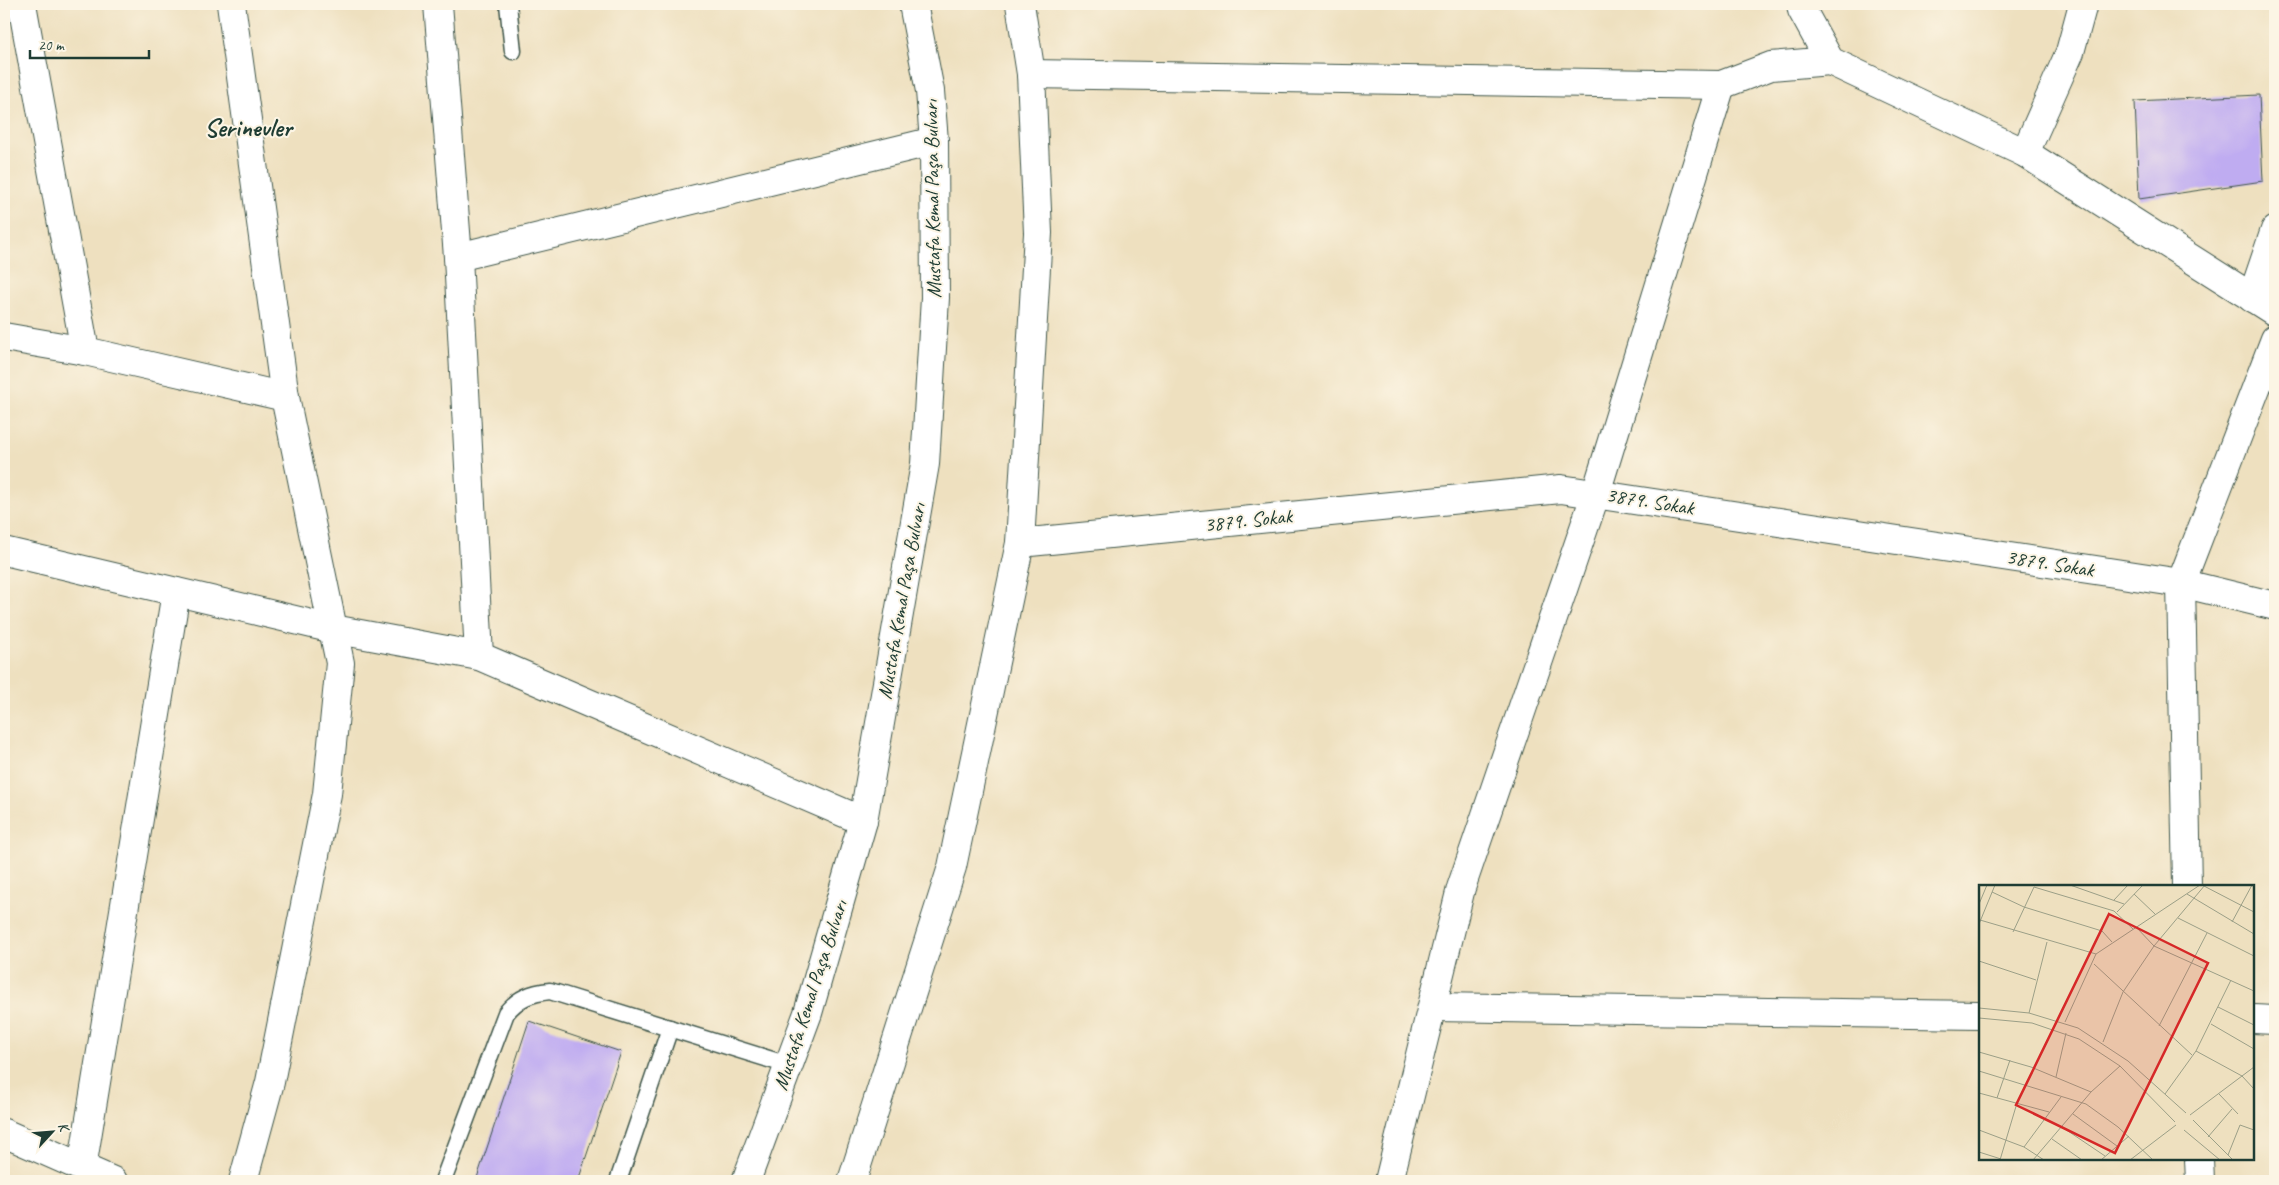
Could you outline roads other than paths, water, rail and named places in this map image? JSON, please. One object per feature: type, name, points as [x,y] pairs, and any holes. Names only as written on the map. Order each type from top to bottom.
[{"type":"street","points":[[4,6],[21,4],[84,351]]},
{"type":"street","points":[[231,4],[285,397],[340,663],[327,794],[270,1082],[243,1181]]},
{"type":"street","points":[[438,4],[458,257],[479,656]]},
{"type":"street","name":"Mustafa Kemal Paşa Bulvarı","points":[[746,1181],[808,1013],[863,821],[925,464],[934,298],[934,141],[930,91],[912,4]]},
{"type":"street","points":[[852,1181],[952,867],[1020,543],[1038,233],[1031,74],[1020,4]]},
{"type":"street","points":[[1801,4],[1802,10],[1830,61]]},
{"type":"street","points":[[2025,154],[2070,52],[2083,4]]},
{"type":"street","points":[[1031,74],[1721,85],[1771,66],[1830,61],[2025,154],[2275,312]]},
{"type":"street","points":[[1389,1181],[1461,888],[1596,493],[1721,85]]},
{"type":"street","points":[[458,257],[934,141]]},
{"type":"street","points":[[2252,298],[2275,230]]},
{"type":"street","points":[[4,337],[84,351],[285,397]]},
{"type":"street","points":[[2187,885],[2181,583],[2275,339]]},
{"type":"street","name":"3879. Sokak","points":[[1020,543],[1561,489],[2181,583],[2275,606]]},
{"type":"street","points":[[4,551],[333,629],[479,656],[863,821]]},
{"type":"street","points":[[82,1168],[176,592]]},
{"type":"street","points":[[1433,1007],[1979,1015]]},
{"type":"street","points":[[2254,1019],[2275,1020]]},
{"type":"street","points":[[4,1134],[113,1181]]},
{"type":"street","points":[[2199,1160],[2200,1181]]},
{"type":"lane","points":[[508,4],[513,51]]},
{"type":"lane","points":[[443,1181],[506,1013],[523,997],[550,991],[788,1065]]},
{"type":"lane","points":[[618,1181],[670,1028]]},
{"type":"district","name":"Serinevler","points":[[248,127]]}]
